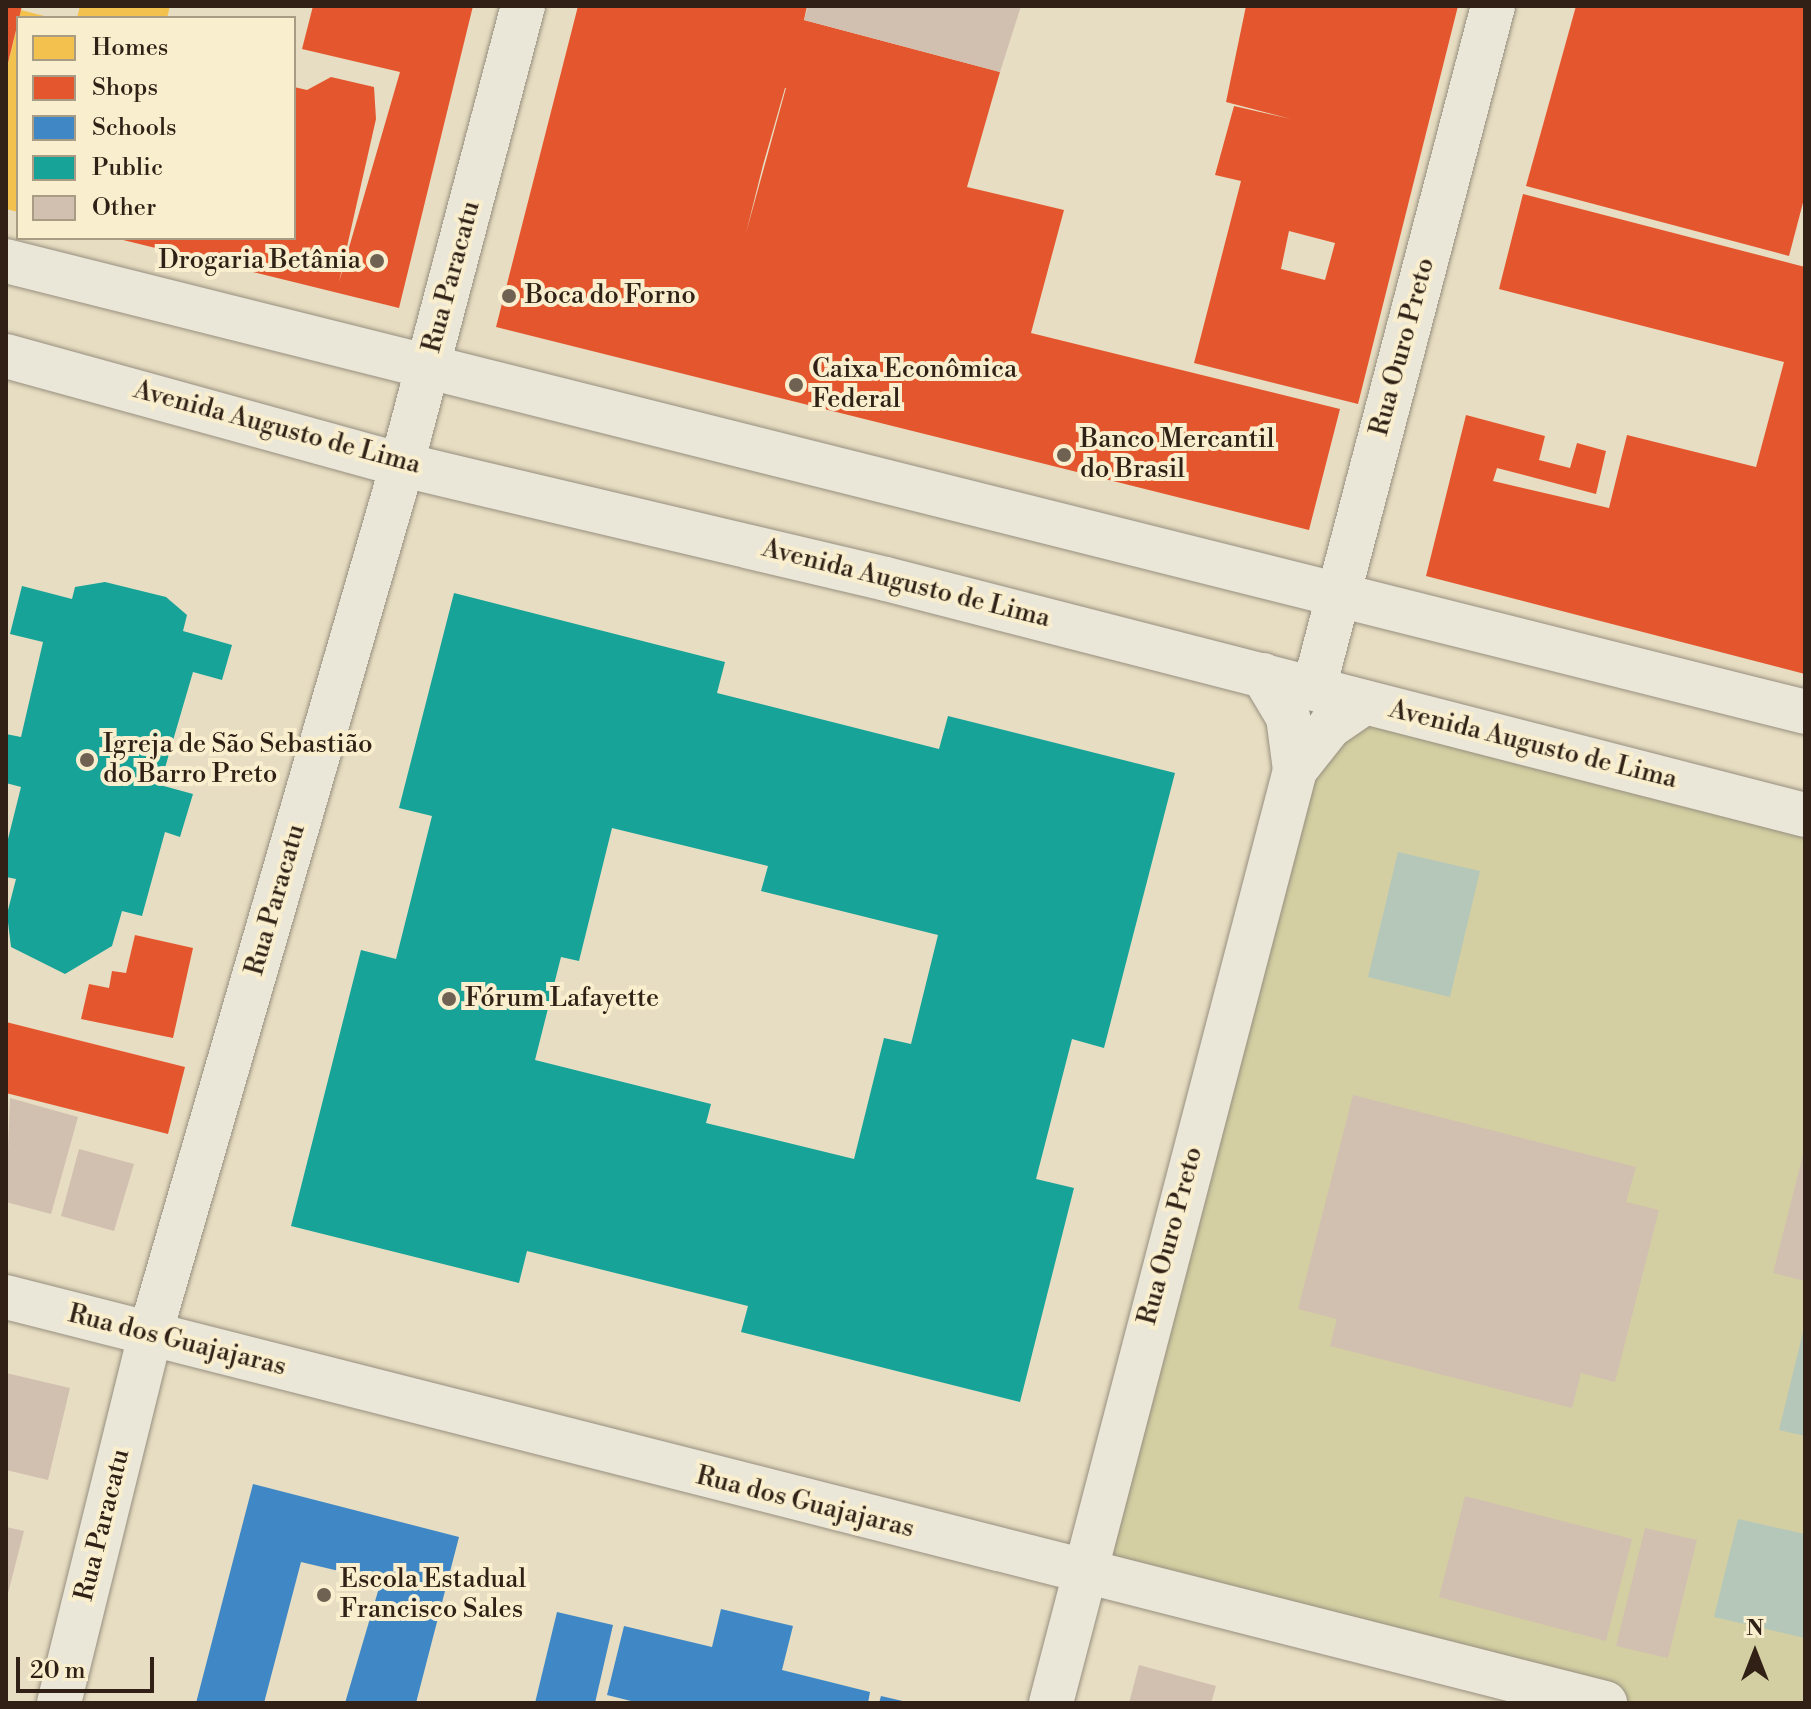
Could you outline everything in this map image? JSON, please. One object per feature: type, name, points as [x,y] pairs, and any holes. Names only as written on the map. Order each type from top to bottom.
[{"type":"street","name":"Rua Paracatu","points":[[59,1703],[150,1334],[427,370],[523,6]]},
{"type":"street","name":"Rua Ouro Preto","points":[[1314,688],[1493,6]]},
{"type":"street","points":[[6,261],[427,370],[1338,592],[1805,712]]},
{"type":"street","name":"Avenida Augusto de Lima","points":[[6,356],[399,464],[1263,675],[1805,815]]},
{"type":"street","name":"Rua Ouro Preto","points":[[1051,1703],[1081,1575],[1295,770],[1288,717],[1263,675]]},
{"type":"street","name":"Rua Ouro Preto","points":[[1295,770],[1330,726],[1365,702]]},
{"type":"street","name":"Rua dos Guajajaras","points":[[6,1297],[1081,1575],[1605,1703]]},
{"type":"shaded area","points":[[1314,688],[1805,814],[1805,1703],[1605,1703],[1081,1575]]},
{"type":"shaded area","points":[[1398,852],[1480,871],[1450,997],[1368,977]]},
{"type":"shaded area","points":[[1805,1324],[1805,1436],[1779,1430]]},
{"type":"shaded area","points":[[1738,1519],[1805,1534],[1805,1638],[1714,1617]]},
{"type":"building: Homes","points":[[80,6],[170,6],[168,16],[78,16]]},
{"type":"building: Homes","points":[[21,10],[44,16],[20,16]]},
{"type":"building: Homes","points":[[16,32],[16,212],[6,209],[6,71]]},
{"type":"building: Shops","points":[[6,6],[22,6],[20,16],[16,16],[16,30],[6,67]]},
{"type":"building: Shops","points":[[313,6],[473,6],[399,308],[123,240],[296,240],[296,87],[307,90],[331,77],[374,87],[376,119],[339,282],[400,72],[302,49]]},
{"type":"building: Shops","points":[[578,6],[807,6],[804,20],[1000,72],[967,187],[1064,210],[1031,333],[1340,409],[1309,530],[496,327]],"holes":[[[786,88],[746,233],[763,165]]]},
{"type":"building: Shops","points":[[1246,6],[1458,6],[1358,404],[1194,363],[1241,181],[1215,175],[1234,106],[1291,119],[1226,102]],"holes":[[[1289,231],[1335,243],[1325,280],[1281,269]]]},
{"type":"building: Shops","points":[[1576,6],[1805,6],[1805,195],[1789,256],[1526,186]]},
{"type":"building: Shops","points":[[1523,194],[1805,267],[1805,674],[1426,576],[1466,415],[1545,436],[1539,460],[1570,468],[1577,443],[1606,451],[1596,494],[1497,468],[1493,481],[1609,508],[1627,435],[1756,467],[1784,362],[1499,289]]},
{"type":"building: Shops","points":[[135,935],[193,948],[173,1038],[81,1019],[89,984],[109,988],[112,971],[126,973]]},
{"type":"building: Shops","points":[[6,1022],[185,1067],[168,1134],[6,1093]]},
{"type":"building: Schools","points":[[253,1484],[459,1537],[416,1703],[345,1703],[381,1581],[301,1562],[264,1703],[196,1703]]},
{"type":"building: Schools","points":[[721,1609],[793,1626],[782,1670],[870,1692],[868,1703],[639,1703],[607,1695],[624,1626],[712,1647]]},
{"type":"building: Schools","points":[[557,1612],[613,1625],[595,1703],[535,1703]]},
{"type":"building: Schools","points":[[881,1696],[907,1702],[907,1703],[879,1703]]},
{"type":"building: Public","name":"Igreja de São Sebastião do Barro Preto","points":[[105,582],[166,597],[187,615],[183,631],[232,645],[222,680],[193,672],[160,785],[193,794],[180,837],[165,832],[142,916],[122,911],[112,946],[65,974],[11,947],[7,914],[16,879],[6,877],[6,847],[21,787],[6,783],[6,734],[21,737],[43,642],[10,634],[22,586],[72,599],[75,587]]},
{"type":"building: Public","name":"Fórum Lafayette","points":[[454,593],[725,662],[717,693],[939,749],[948,716],[1175,773],[1104,1048],[1072,1039],[1036,1179],[1074,1188],[1020,1402],[741,1332],[748,1306],[527,1251],[519,1283],[291,1226],[361,950],[396,959],[432,816],[399,808]],"holes":[[[612,828],[768,866],[761,891],[938,935],[911,1044],[884,1038],[854,1159],[706,1123],[711,1104],[535,1060],[561,957],[579,961]]]},
{"type":"building: Other","points":[[808,6],[1021,6],[1000,72],[804,20]]},
{"type":"building: Other","points":[[1353,1095],[1636,1167],[1626,1202],[1659,1210],[1615,1382],[1581,1373],[1572,1408],[1330,1346],[1337,1319],[1298,1309]]},
{"type":"building: Other","points":[[10,1098],[78,1117],[51,1214],[6,1202]]},
{"type":"building: Other","points":[[79,1149],[134,1164],[114,1231],[61,1216]]},
{"type":"building: Other","points":[[1805,1151],[1805,1281],[1773,1273]]},
{"type":"building: Other","points":[[6,1373],[70,1388],[48,1480],[6,1470]]},
{"type":"building: Other","points":[[1465,1496],[1632,1539],[1606,1641],[1439,1597]]},
{"type":"building: Other","points":[[6,1527],[24,1531],[7,1597],[6,1597]]},
{"type":"building: Other","points":[[1645,1528],[1697,1540],[1668,1658],[1616,1646]]},
{"type":"building: Other","points":[[1139,1665],[1216,1686],[1211,1703],[1129,1703]]},
{"type":"place","name":"Drogaria Betânia","points":[[377,261]]},
{"type":"place","name":"Boca do Forno","points":[[509,296]]},
{"type":"place","name":"Caixa Econômica Federal","points":[[796,385]]},
{"type":"place","name":"Banco Mercantil do Brasil","points":[[1064,455]]},
{"type":"place","name":"Igreja de São Sebastião do Barro Preto","points":[[87,760]]},
{"type":"place","name":"Fórum Lafayette","points":[[449,999]]},
{"type":"place","name":"Escola Estadual Francisco Sales","points":[[324,1595]]}]
